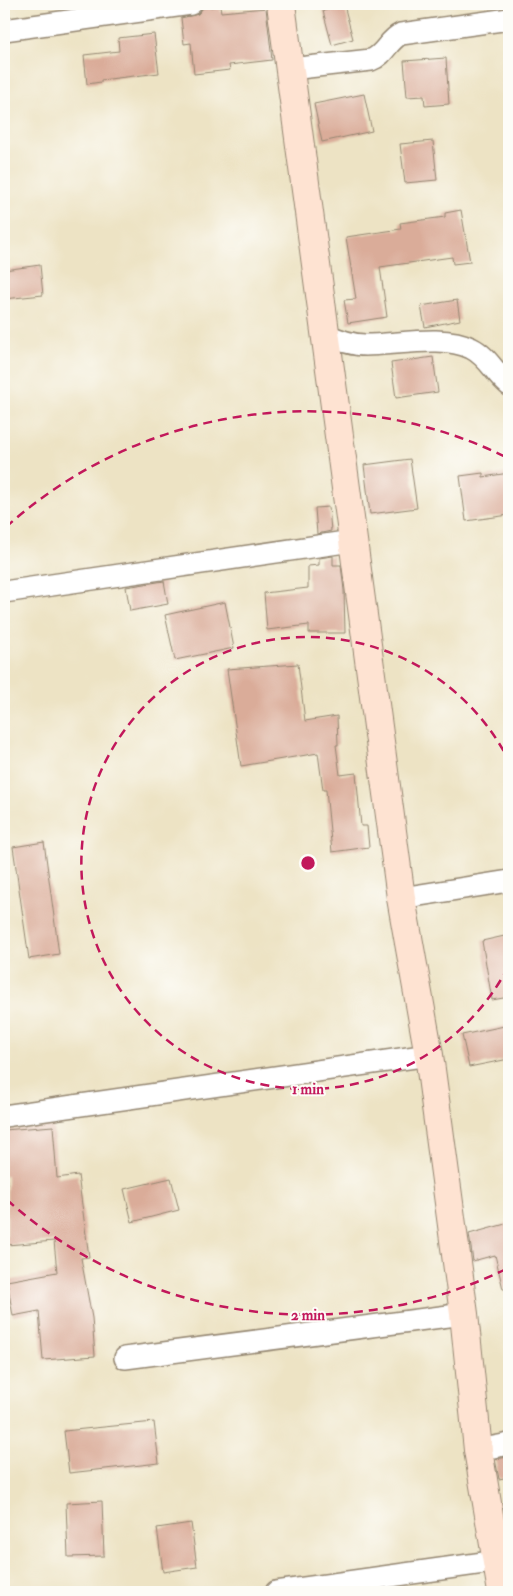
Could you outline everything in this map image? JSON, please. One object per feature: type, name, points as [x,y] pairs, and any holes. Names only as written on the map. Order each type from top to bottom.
[{"type":"street","points":[[4,30],[191,4]]},
{"type":"street","points":[[281,4],[401,898],[429,1055],[464,1314],[478,1450],[502,1592]]},
{"type":"street","points":[[290,69],[371,60],[380,56],[390,42],[401,34],[509,19]]},
{"type":"street","points":[[325,334],[337,340],[365,345],[442,341],[463,344],[481,354],[509,385]]},
{"type":"street","points":[[4,592],[352,541]]},
{"type":"street","points":[[401,898],[509,881]]},
{"type":"street","points":[[4,1116],[429,1055]]},
{"type":"street","points":[[125,1358],[464,1314]]},
{"type":"street","points":[[478,1450],[509,1444]]},
{"type":"street","points":[[276,1592],[498,1561]]},
{"type":"building","points":[[344,5],[353,39],[332,45],[323,11]]},
{"type":"building","points":[[220,6],[221,12],[266,8],[272,60],[229,65],[230,70],[194,74],[191,43],[184,44],[181,18],[198,14],[203,8]]},
{"type":"building","points":[[154,34],[159,73],[101,80],[101,82],[87,84],[84,55],[119,51],[118,38]]},
{"type":"building","points":[[446,58],[449,104],[425,106],[424,96],[407,97],[404,61]]},
{"type":"building","points":[[364,94],[372,131],[322,142],[314,104]]},
{"type":"building","points":[[433,141],[437,180],[405,183],[400,144]]},
{"type":"building","points":[[461,210],[470,262],[453,264],[452,257],[380,267],[387,317],[348,323],[344,300],[356,299],[346,237],[401,229],[400,223],[445,217],[445,213]]},
{"type":"building","points":[[40,265],[43,295],[4,299],[4,270]]},
{"type":"building","points":[[457,300],[460,320],[425,327],[421,306]]},
{"type":"building","points":[[433,357],[438,392],[396,398],[391,363]]},
{"type":"building","points":[[410,459],[417,508],[370,514],[364,465]]},
{"type":"building","points":[[483,473],[483,477],[509,473],[509,515],[466,521],[460,476]]},
{"type":"building","points":[[329,507],[331,531],[317,534],[315,508]]},
{"type":"building","points":[[333,556],[333,565],[341,565],[344,590],[345,633],[309,633],[309,625],[267,630],[264,593],[308,588],[308,566],[319,565],[319,558]]},
{"type":"building","points":[[164,581],[168,604],[130,611],[126,587]]},
{"type":"building","points":[[225,602],[234,648],[175,660],[165,615]]},
{"type":"building","points":[[298,664],[305,721],[337,716],[338,745],[336,745],[340,775],[356,773],[361,826],[367,826],[369,847],[332,852],[326,790],[323,790],[318,753],[241,766],[227,669]]},
{"type":"building","points":[[44,842],[59,954],[29,959],[13,847]]},
{"type":"building","points":[[509,935],[509,997],[492,1000],[482,941]]},
{"type":"building","points":[[509,1025],[509,1059],[469,1067],[462,1035]]},
{"type":"building","points":[[53,1126],[57,1178],[78,1175],[89,1257],[81,1258],[92,1318],[95,1356],[43,1360],[39,1311],[13,1316],[7,1281],[57,1272],[54,1241],[7,1245],[7,1175],[4,1176],[4,1130]]},
{"type":"building","points":[[171,1178],[179,1210],[132,1222],[124,1189]]},
{"type":"building","points":[[509,1223],[509,1289],[503,1289],[495,1255],[473,1261],[469,1234]]},
{"type":"building","points":[[154,1422],[159,1463],[69,1473],[64,1431]]},
{"type":"building","points":[[509,1457],[509,1477],[499,1479],[495,1459]]},
{"type":"building","points":[[102,1501],[104,1556],[68,1557],[66,1503]]},
{"type":"building","points":[[191,1523],[197,1567],[163,1572],[157,1528]]}]
